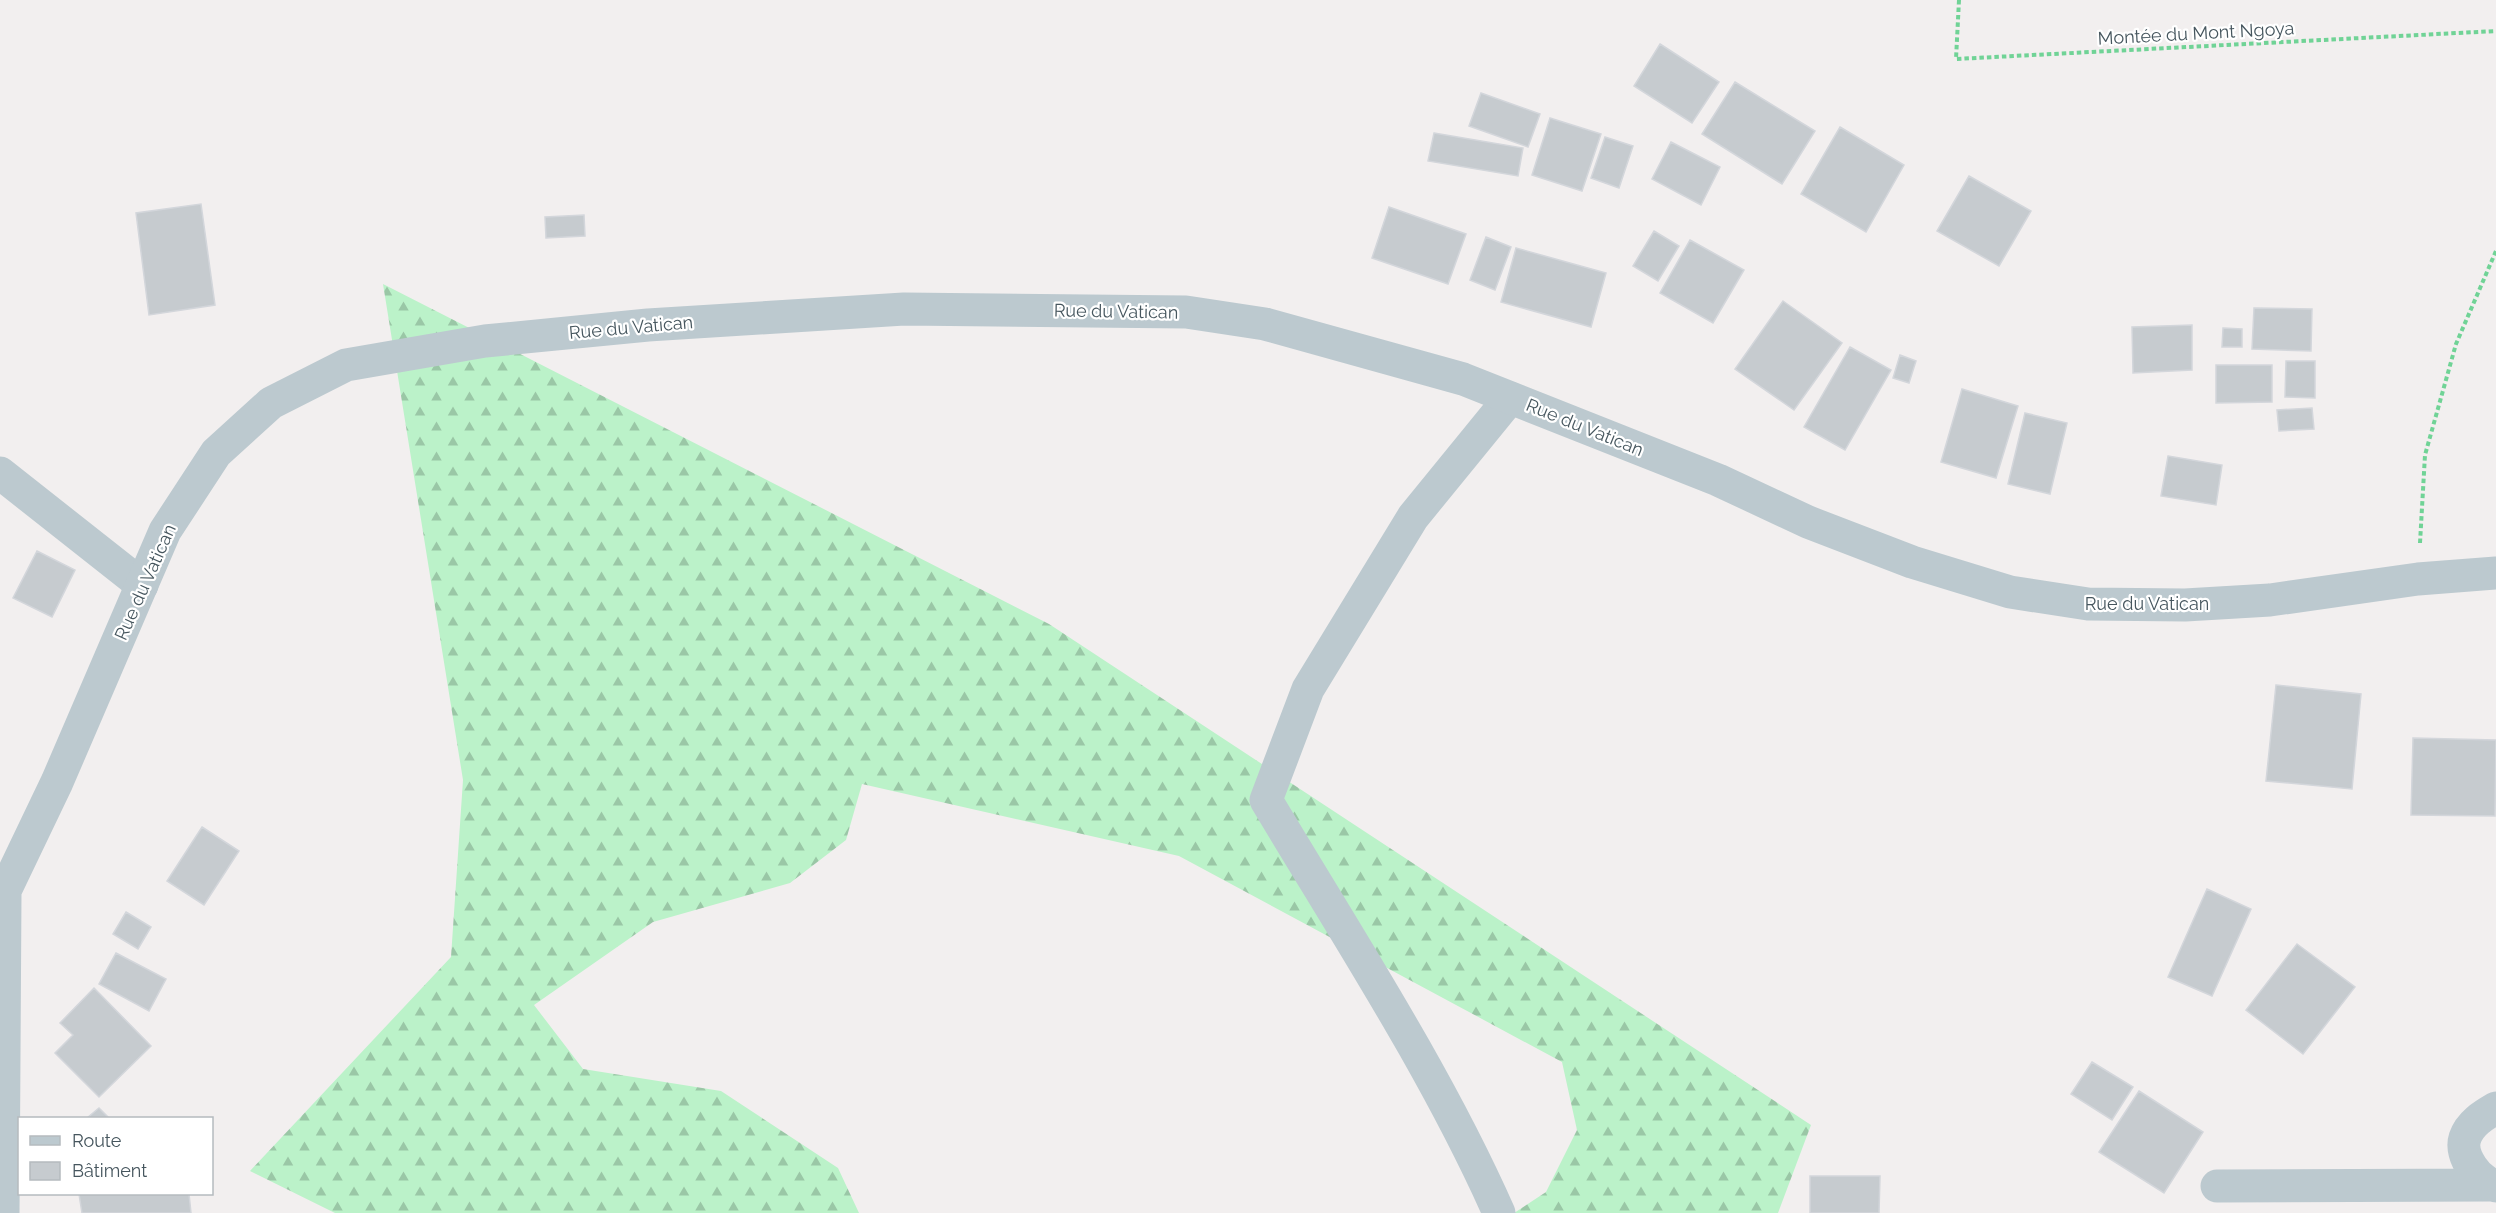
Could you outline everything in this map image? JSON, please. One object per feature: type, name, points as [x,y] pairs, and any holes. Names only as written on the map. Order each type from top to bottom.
[{"type":"street","name":"Rue du Vatican","points":[[3,898],[57,782],[165,531],[216,453],[272,404],[346,364],[485,341],[648,324],[904,309],[1186,312],[1265,324],[1463,379],[1718,480],[1808,522],[1912,562],[2010,592],[2088,604],[2185,605],[2270,600],[2418,579],[2496,573]]},
{"type":"street","points":[[1500,1213],[1479,1168],[1403,1031],[1266,800],[1308,689],[1406,527],[1510,398]]},
{"type":"street","points":[[0,473],[142,585]]},
{"type":"street","points":[[3,898],[3,1213]]},
{"type":"street","points":[[2493,1185],[2477,1175],[2467,1158],[2464,1140],[2481,1117],[2496,1108]]},
{"type":"street","points":[[2217,1186],[2493,1185]]},
{"type":"path","name":"Montée du Mont Ngoya","points":[[1959,0],[1956,59],[2496,31]]},
{"type":"path","points":[[2418,579],[2425,455],[2456,344],[2496,251]]},
{"type":"green space","points":[[383,284],[1049,624],[1811,1125],[1778,1213],[1514,1213],[1546,1192],[1577,1130],[1562,1062],[1179,856],[862,784],[846,840],[790,883],[653,922],[534,1005],[583,1069],[721,1091],[838,1168],[859,1213],[335,1213],[250,1171],[451,957],[463,780]]},
{"type":"building","points":[[1660,44],[1719,82],[1692,123],[1634,86]]},
{"type":"building","points":[[1735,82],[1815,131],[1782,184],[1702,134]]},
{"type":"building","points":[[1481,93],[1540,114],[1528,147],[1469,126]]},
{"type":"building","points":[[1550,118],[1601,134],[1582,191],[1532,175]]},
{"type":"building","points":[[1840,127],[1904,165],[1866,232],[1801,194]]},
{"type":"building","points":[[1434,133],[1523,148],[1518,176],[1428,161]]},
{"type":"building","points":[[1605,137],[1633,146],[1619,188],[1591,178]]},
{"type":"building","points":[[1671,142],[1720,167],[1701,205],[1652,179]]},
{"type":"building","points":[[1969,176],[2031,211],[1999,266],[1937,231]]},
{"type":"building","points":[[201,204],[215,305],[149,315],[136,213]]},
{"type":"building","points":[[1389,207],[1466,234],[1448,284],[1372,258]]},
{"type":"building","points":[[584,215],[585,236],[546,238],[545,217]]},
{"type":"building","points":[[1654,231],[1679,246],[1658,281],[1633,266]]},
{"type":"building","points":[[1486,237],[1511,247],[1495,290],[1470,280]]},
{"type":"building","points":[[1690,240],[1744,270],[1713,323],[1660,293]]},
{"type":"building","points":[[1516,248],[1606,273],[1591,327],[1501,302]]},
{"type":"building","points":[[1783,301],[1842,343],[1794,410],[1735,369]]},
{"type":"building","points":[[2254,308],[2312,309],[2311,351],[2252,349]]},
{"type":"building","points":[[2192,325],[2192,370],[2133,373],[2132,327]]},
{"type":"building","points":[[2223,328],[2242,329],[2242,347],[2222,347]]},
{"type":"building","points":[[1850,347],[1891,370],[1845,450],[1804,427]]},
{"type":"building","points":[[1900,355],[1916,361],[1909,383],[1893,378]]},
{"type":"building","points":[[2286,361],[2315,361],[2315,398],[2285,397]]},
{"type":"building","points":[[2216,365],[2272,365],[2272,402],[2216,403]]},
{"type":"building","points":[[1962,389],[2018,406],[1996,478],[1941,462]]},
{"type":"building","points":[[2312,408],[2314,429],[2279,431],[2277,410]]},
{"type":"building","points":[[2025,413],[2067,423],[2050,494],[2008,484]]},
{"type":"building","points":[[2168,456],[2222,465],[2216,505],[2161,496]]},
{"type":"building","points":[[37,551],[75,570],[52,617],[13,598]]},
{"type":"building","points":[[2276,685],[2361,694],[2352,789],[2266,781]]},
{"type":"building","points":[[2413,738],[2496,740],[2495,816],[2411,815]]},
{"type":"building","points":[[202,827],[239,851],[204,905],[167,881]]},
{"type":"building","points":[[2207,889],[2251,909],[2212,996],[2168,977]]},
{"type":"building","points":[[126,912],[151,927],[138,949],[113,934]]},
{"type":"building","points":[[2297,944],[2355,987],[2303,1054],[2246,1010]]},
{"type":"building","points":[[116,953],[166,979],[149,1011],[99,984]]},
{"type":"building","points":[[94,988],[151,1046],[99,1097],[55,1053],[73,1035],[60,1023]]},
{"type":"building","points":[[2092,1062],[2133,1087],[2112,1120],[2071,1094]]},
{"type":"building","points":[[2139,1091],[2203,1132],[2164,1193],[2099,1152]]},
{"type":"building","points":[[99,1108],[108,1117],[88,1117]]},
{"type":"building","points":[[1810,1176],[1880,1176],[1879,1213],[1810,1213]]},
{"type":"building","points":[[79,1195],[189,1195],[191,1213],[82,1213]]}]
